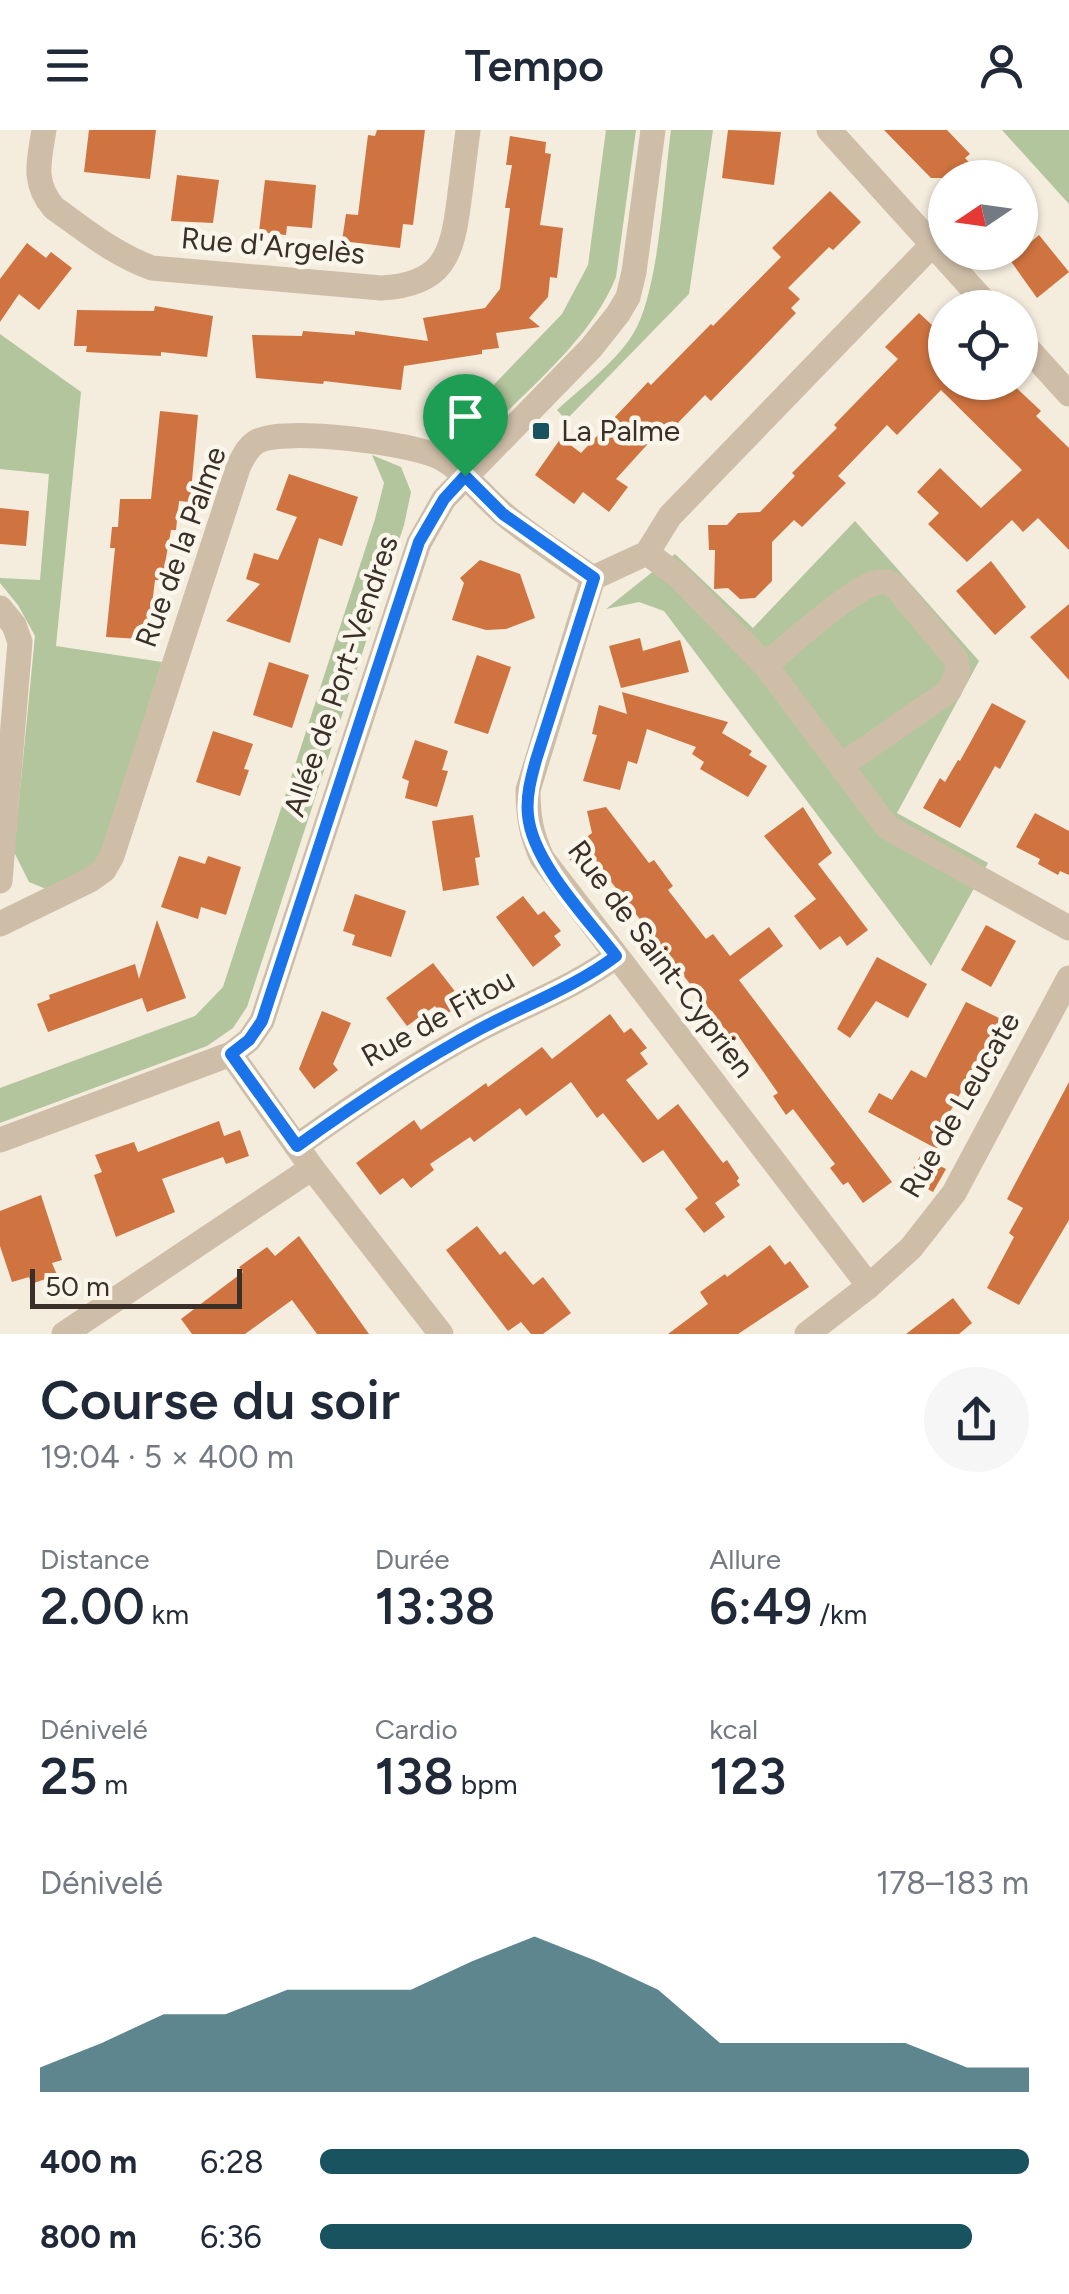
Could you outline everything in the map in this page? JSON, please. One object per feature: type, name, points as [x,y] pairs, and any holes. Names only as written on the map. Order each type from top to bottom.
[{"type":"street","name":"Rue d'Argelès","points":[[44,130],[37,179],[46,199],[103,243],[138,263],[152,268],[381,288],[414,284],[430,276],[449,254],[455,236],[468,130]]},
{"type":"street","name":"Allée de Port-Vendres","points":[[0,1140],[231,1054],[249,1040],[262,1021],[414,556],[430,520],[465,476],[591,348],[628,297],[652,130]]},
{"type":"street","points":[[829,130],[928,239]]},
{"type":"street","points":[[594,578],[646,553],[670,516],[928,249]]},
{"type":"street","points":[[956,270],[974,290]]},
{"type":"street","points":[[1038,360],[1069,394]]},
{"type":"street","name":"Rue de la Palme","points":[[0,924],[90,880],[104,870],[112,856],[239,465],[248,448],[258,441],[274,436],[366,441],[439,457],[465,476],[503,514],[594,578]]},
{"type":"street","points":[[646,553],[678,576],[766,665],[887,827],[1069,928]]},
{"type":"street","name":"Rue de Saint-Cyprien","points":[[594,578],[528,790],[532,836],[542,858],[869,1286]]},
{"type":"street","points":[[766,665],[835,608],[865,588],[887,582],[895,586],[956,659],[958,672],[949,691],[842,765]]},
{"type":"street","points":[[0,608],[14,625],[20,642],[0,881]]},
{"type":"street","name":"Rue de Fitou","points":[[297,1146],[384,1083],[597,970],[616,956]]},
{"type":"street","name":"Rue de Leucate","points":[[807,1334],[911,1248],[954,1193],[1069,978]]},
{"type":"street","points":[[231,1054],[312,1168],[441,1334]]},
{"type":"street","points":[[64,1334],[99,1325],[312,1168]]},
{"type":"green space","points":[[606,130],[636,130],[616,277],[606,299],[561,358],[491,428],[456,424],[562,314],[588,265]]},
{"type":"green space","points":[[671,130],[713,130],[689,294],[566,420],[557,410],[617,355],[642,316],[655,265]]},
{"type":"green space","points":[[1002,130],[1069,130],[1069,204],[1038,170],[1038,160],[1029,160]]},
{"type":"green space","points":[[0,334],[81,392],[56,646],[162,662],[103,849],[92,868],[46,889],[29,882],[14,852],[35,636],[0,578],[40,580],[49,474],[0,469]]},
{"type":"green space","points":[[372,455],[401,467],[411,492],[404,525],[247,1007],[233,1028],[207,1046],[0,1123],[0,1088],[195,1016],[223,987],[375,519],[384,483]]},
{"type":"green space","points":[[855,521],[979,661],[897,813],[988,863],[931,966],[664,611],[639,602],[606,609],[675,554],[753,628]]},
{"type":"building","points":[[89,130],[156,130],[150,179],[84,172]]},
{"type":"building","points":[[377,130],[425,130],[413,225],[403,224],[400,248],[342,241],[346,214],[358,215],[368,135],[375,136]]},
{"type":"building","points":[[728,130],[781,132],[774,185],[722,178]]},
{"type":"building","points":[[884,130],[947,130],[970,154],[967,160],[928,160],[928,175]]},
{"type":"building","points":[[510,136],[546,142],[545,153],[551,154],[540,225],[563,228],[557,278],[550,277],[548,297],[529,318],[540,327],[496,333],[499,348],[482,350],[482,354],[404,366],[401,390],[256,378],[252,335],[302,336],[303,331],[355,335],[355,331],[428,341],[423,318],[485,308],[500,289],[510,208],[505,208],[512,165],[506,165]]},
{"type":"building","points":[[177,175],[219,180],[213,223],[171,221]]},
{"type":"building","points":[[265,180],[316,185],[312,228],[287,226],[286,235],[259,232]]},
{"type":"building","points":[[830,191],[861,222],[788,288],[800,299],[791,308],[796,313],[711,401],[705,395],[671,430],[665,425],[616,479],[628,487],[609,512],[583,492],[574,504],[535,475],[561,438],[581,453],[648,382],[651,385],[713,326],[781,257],[772,248]]},
{"type":"building","points":[[1038,236],[1069,272],[1038,297],[1038,290],[1031,290],[1017,270],[1038,270]]},
{"type":"building","points":[[27,243],[46,258],[51,252],[72,268],[39,310],[19,294],[0,322],[0,279]]},
{"type":"building","points":[[155,306],[213,316],[207,357],[161,352],[161,356],[86,352],[87,346],[74,346],[77,310],[154,311]]},
{"type":"building","points":[[919,313],[928,321],[928,400],[931,400],[897,435],[887,425],[838,476],[846,483],[802,527],[794,520],[772,542],[772,581],[755,598],[740,599],[728,588],[714,589],[715,550],[709,550],[708,525],[727,525],[738,513],[760,512],[837,428],[834,425],[898,359],[885,347]]},
{"type":"building","points":[[951,400],[1029,400],[1041,411],[1036,416],[1069,448],[1069,550],[1038,518],[1023,532],[1012,520],[967,562],[928,524],[939,513],[917,492],[940,468],[981,508],[1022,470]]},
{"type":"building","points":[[160,411],[198,415],[190,502],[179,501],[176,530],[171,530],[162,580],[155,580],[149,629],[142,629],[141,639],[106,637],[115,548],[110,548],[112,527],[118,527],[120,499],[151,499]]},
{"type":"building","points":[[289,474],[358,497],[342,546],[319,538],[290,643],[226,621],[260,584],[246,579],[254,553],[278,560],[297,517],[276,510]]},
{"type":"building","points":[[0,508],[29,511],[26,546],[0,544]]},
{"type":"building","points":[[480,560],[520,574],[535,618],[506,629],[486,630],[452,620],[464,583],[460,578]]},
{"type":"building","points":[[991,561],[1026,607],[995,635],[956,591]]},
{"type":"building","points":[[1069,604],[1069,680],[1030,637]]},
{"type":"building","points":[[640,638],[643,651],[680,640],[689,672],[621,688],[609,646]]},
{"type":"building","points":[[477,655],[511,667],[488,734],[454,723]]},
{"type":"building","points":[[269,662],[309,675],[292,728],[253,715]]},
{"type":"building","points":[[622,692],[728,722],[722,733],[752,751],[749,755],[767,766],[748,797],[700,769],[704,762],[692,754],[696,747],[647,729],[637,764],[628,761],[620,790],[583,781],[597,735],[592,734],[599,705],[627,714]]},
{"type":"building","points":[[992,703],[1026,721],[1000,769],[995,766],[960,828],[923,808],[940,778],[945,782],[960,761]]},
{"type":"building","points":[[213,731],[253,744],[240,796],[196,782]]},
{"type":"building","points":[[415,740],[448,751],[442,770],[448,771],[437,807],[405,798],[409,781],[402,778]]},
{"type":"building","points":[[606,807],[649,863],[654,860],[673,886],[668,890],[706,939],[713,934],[730,956],[769,927],[783,946],[739,980],[892,1182],[863,1203],[848,1182],[843,1185],[830,1168],[835,1164],[793,1109],[786,1115],[773,1096],[778,1093],[739,1037],[734,1041],[602,870],[586,881],[565,853],[592,833],[587,811]]},
{"type":"building","points":[[803,807],[832,853],[818,864],[868,930],[847,946],[840,936],[820,950],[794,916],[816,899],[764,836]]},
{"type":"building","points":[[1035,813],[1069,831],[1069,875],[1060,871],[1058,875],[1038,864],[1040,859],[1016,847]]},
{"type":"building","points":[[473,815],[480,857],[475,858],[479,885],[443,891],[432,821]]},
{"type":"building","points":[[179,856],[205,864],[208,856],[241,867],[226,915],[201,907],[198,919],[161,907]]},
{"type":"building","points":[[355,894],[406,911],[391,957],[352,945],[355,935],[343,931]]},
{"type":"building","points":[[523,896],[538,915],[544,911],[561,931],[554,936],[561,945],[533,967],[496,917]]},
{"type":"building","points":[[157,920],[186,998],[147,1012],[142,998],[48,1032],[37,1004],[50,999],[49,995],[135,964],[139,979]]},
{"type":"building","points":[[986,925],[1016,941],[991,987],[961,970]]},
{"type":"building","points":[[877,957],[927,984],[908,1018],[876,1001],[850,1038],[837,1029]]},
{"type":"building","points":[[433,963],[464,1003],[443,1016],[435,1006],[407,1026],[386,998]]},
{"type":"building","points":[[966,1002],[1001,1019],[989,1042],[997,1047],[980,1076],[972,1072],[945,1121],[950,1123],[937,1149],[868,1112],[879,1093],[892,1100],[911,1070],[926,1078]]},
{"type":"building","points":[[322,1011],[351,1023],[333,1064],[338,1070],[314,1089],[299,1069]]},
{"type":"building","points":[[610,1014],[624,1033],[631,1028],[647,1048],[640,1053],[648,1064],[626,1080],[658,1120],[678,1104],[739,1178],[740,1185],[715,1203],[725,1217],[704,1233],[685,1209],[698,1198],[663,1150],[643,1163],[603,1113],[597,1118],[571,1082],[526,1116],[520,1108],[474,1142],[470,1137],[430,1164],[434,1170],[411,1188],[403,1178],[380,1195],[356,1163],[414,1120],[421,1130],[542,1047],[552,1059]]},
{"type":"building","points":[[1069,1082],[1069,1220],[1019,1305],[987,1288],[1014,1237],[1009,1233],[1023,1208],[1007,1199]]},
{"type":"building","points":[[219,1121],[224,1136],[240,1130],[249,1156],[226,1164],[223,1157],[162,1179],[175,1212],[116,1237],[94,1175],[102,1172],[95,1155],[134,1142],[138,1152]]},
{"type":"building","points":[[920,1156],[946,1169],[933,1192],[908,1178]]},
{"type":"building","points":[[41,1195],[62,1260],[52,1263],[57,1275],[31,1284],[29,1277],[12,1282],[0,1246],[0,1211]]},
{"type":"building","points":[[477,1226],[500,1255],[505,1251],[533,1285],[543,1277],[571,1313],[543,1334],[531,1334],[521,1322],[508,1331],[446,1250]]},
{"type":"building","points":[[299,1236],[369,1334],[317,1334],[292,1300],[245,1334],[192,1334],[181,1319],[243,1272],[239,1267],[267,1247],[275,1256]]},
{"type":"building","points":[[770,1245],[785,1265],[790,1261],[809,1287],[738,1334],[668,1334],[708,1304],[700,1292]]},
{"type":"building","points":[[953,1298],[972,1323],[959,1334],[906,1334]]},
{"type":"place","name":"La Palme","points":[[541,431]]},
{"type":"route","points":[[465,476],[503,514],[594,578],[536,760],[528,790],[528,816],[542,858],[616,956],[597,970],[384,1083],[297,1146],[231,1054],[249,1040],[262,1021],[419,542],[444,499],[465,476]]}]
